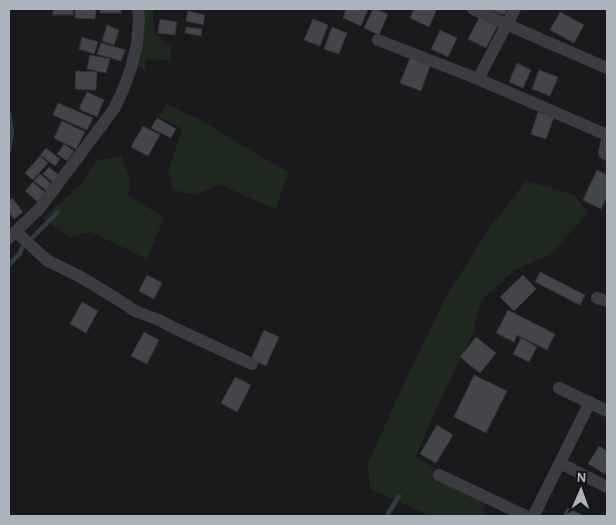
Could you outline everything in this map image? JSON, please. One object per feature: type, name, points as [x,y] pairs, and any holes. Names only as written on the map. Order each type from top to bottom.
[{"type":"street","points":[[138,9],[137,44],[131,68],[114,109],[40,208],[12,235],[48,261],[79,276],[135,311],[252,364]]},
{"type":"street","points":[[473,9],[607,68]]},
{"type":"street","points":[[478,79],[515,9]]},
{"type":"street","points":[[378,40],[478,79],[607,135]]},
{"type":"street","points":[[607,141],[604,153],[607,156]]},
{"type":"street","points":[[559,388],[607,411]]},
{"type":"street","points":[[535,516],[590,402]]},
{"type":"street","points":[[560,463],[607,486]]},
{"type":"street","points":[[439,475],[526,516]]},
{"type":"shaded area","points":[[143,9],[153,9],[153,23],[156,35],[172,47],[169,60],[147,59],[145,71],[138,66]]},
{"type":"shaded area","points":[[167,104],[199,119],[289,173],[275,209],[219,184],[195,195],[173,190],[168,172],[182,129],[159,117]]},
{"type":"shaded area","points":[[122,156],[130,181],[128,195],[164,218],[147,259],[91,232],[69,237],[43,218],[80,185],[96,161]]},
{"type":"shaded area","points":[[526,181],[573,194],[588,213],[551,254],[515,270],[481,301],[472,335],[416,456],[455,482],[487,499],[481,516],[431,516],[370,489],[368,463],[447,295],[489,229]]},
{"type":"building","points":[[53,9],[73,9],[73,15],[53,15]]},
{"type":"building","points":[[75,9],[96,9],[95,19],[75,18]]},
{"type":"building","points":[[100,9],[121,9],[121,13],[100,13]]},
{"type":"building","points":[[346,9],[368,9],[361,26],[343,18]]},
{"type":"building","points":[[373,9],[388,14],[379,35],[364,28]]},
{"type":"building","points":[[414,9],[437,9],[429,27],[410,18]]},
{"type":"building","points":[[488,9],[507,9],[504,15]]},
{"type":"building","points":[[188,11],[205,15],[203,25],[186,21]]},
{"type":"building","points":[[560,12],[584,25],[574,43],[550,30]]},
{"type":"building","points":[[480,16],[498,25],[486,48],[468,39]]},
{"type":"building","points":[[160,19],[177,22],[175,35],[158,33]]},
{"type":"building","points":[[313,19],[328,25],[320,46],[304,40]]},
{"type":"building","points":[[107,25],[119,30],[114,45],[102,41]]},
{"type":"building","points":[[186,27],[202,29],[201,36],[185,33]]},
{"type":"building","points":[[332,27],[347,33],[339,54],[324,49]]},
{"type":"building","points":[[440,30],[457,38],[448,57],[431,49]]},
{"type":"building","points":[[82,37],[98,42],[94,54],[79,49]]},
{"type":"building","points":[[101,43],[125,50],[121,61],[97,54]]},
{"type":"building","points":[[90,55],[110,59],[106,73],[87,69]]},
{"type":"building","points":[[410,58],[430,66],[421,91],[400,83]]},
{"type":"building","points":[[517,63],[531,70],[523,88],[509,82]]},
{"type":"building","points":[[539,70],[558,77],[550,96],[532,89]]},
{"type":"building","points":[[76,71],[97,72],[96,90],[75,89]]},
{"type":"building","points":[[87,92],[104,100],[97,117],[79,109]]},
{"type":"building","points":[[58,103],[93,118],[87,130],[53,115]]},
{"type":"building","points":[[538,112],[554,117],[546,139],[531,134]]},
{"type":"building","points":[[157,118],[176,129],[171,138],[151,128]]},
{"type":"building","points":[[62,121],[85,132],[76,149],[54,138]]},
{"type":"building","points":[[143,126],[160,135],[148,156],[131,147]]},
{"type":"building","points":[[64,144],[74,151],[67,161],[57,154]]},
{"type":"building","points":[[46,148],[60,159],[55,166],[40,155]]},
{"type":"building","points":[[40,156],[48,163],[33,180],[25,173]]},
{"type":"building","points":[[49,167],[60,176],[54,183],[43,174]]},
{"type":"building","points":[[597,170],[607,175],[607,196],[601,209],[583,200]]},
{"type":"building","points":[[40,174],[53,185],[48,192],[34,181]]},
{"type":"building","points":[[33,182],[47,194],[39,203],[25,191]]},
{"type":"building","points":[[12,198],[23,212],[14,219],[9,212],[9,200]]},
{"type":"building","points":[[540,272],[585,295],[580,305],[535,282]]},
{"type":"building","points":[[147,275],[162,283],[154,299],[139,291]]},
{"type":"building","points":[[523,275],[536,289],[514,311],[500,297]]},
{"type":"building","points":[[82,302],[98,311],[86,333],[70,324]]},
{"type":"building","points":[[508,310],[555,334],[547,350],[517,335],[514,342],[496,333]]},
{"type":"building","points":[[264,330],[279,337],[266,366],[251,359]]},
{"type":"building","points":[[144,332],[159,340],[147,364],[131,356]]},
{"type":"building","points":[[476,337],[496,353],[480,373],[460,357]]},
{"type":"building","points":[[521,338],[537,347],[529,362],[513,354]]},
{"type":"building","points":[[474,375],[507,391],[486,433],[454,417]]},
{"type":"building","points":[[235,377],[251,385],[237,412],[221,403]]},
{"type":"building","points":[[437,425],[453,435],[436,463],[420,454]]},
{"type":"building","points":[[599,446],[607,451],[607,470],[605,474],[588,464]]},
{"type":"building","points":[[568,508],[582,515],[582,516],[563,516]]},
{"type":"waterway","points":[[9,113],[12,133],[9,150]]},
{"type":"waterway","points":[[9,265],[22,248],[57,213]]},
{"type":"waterway","points":[[388,516],[399,496]]}]
